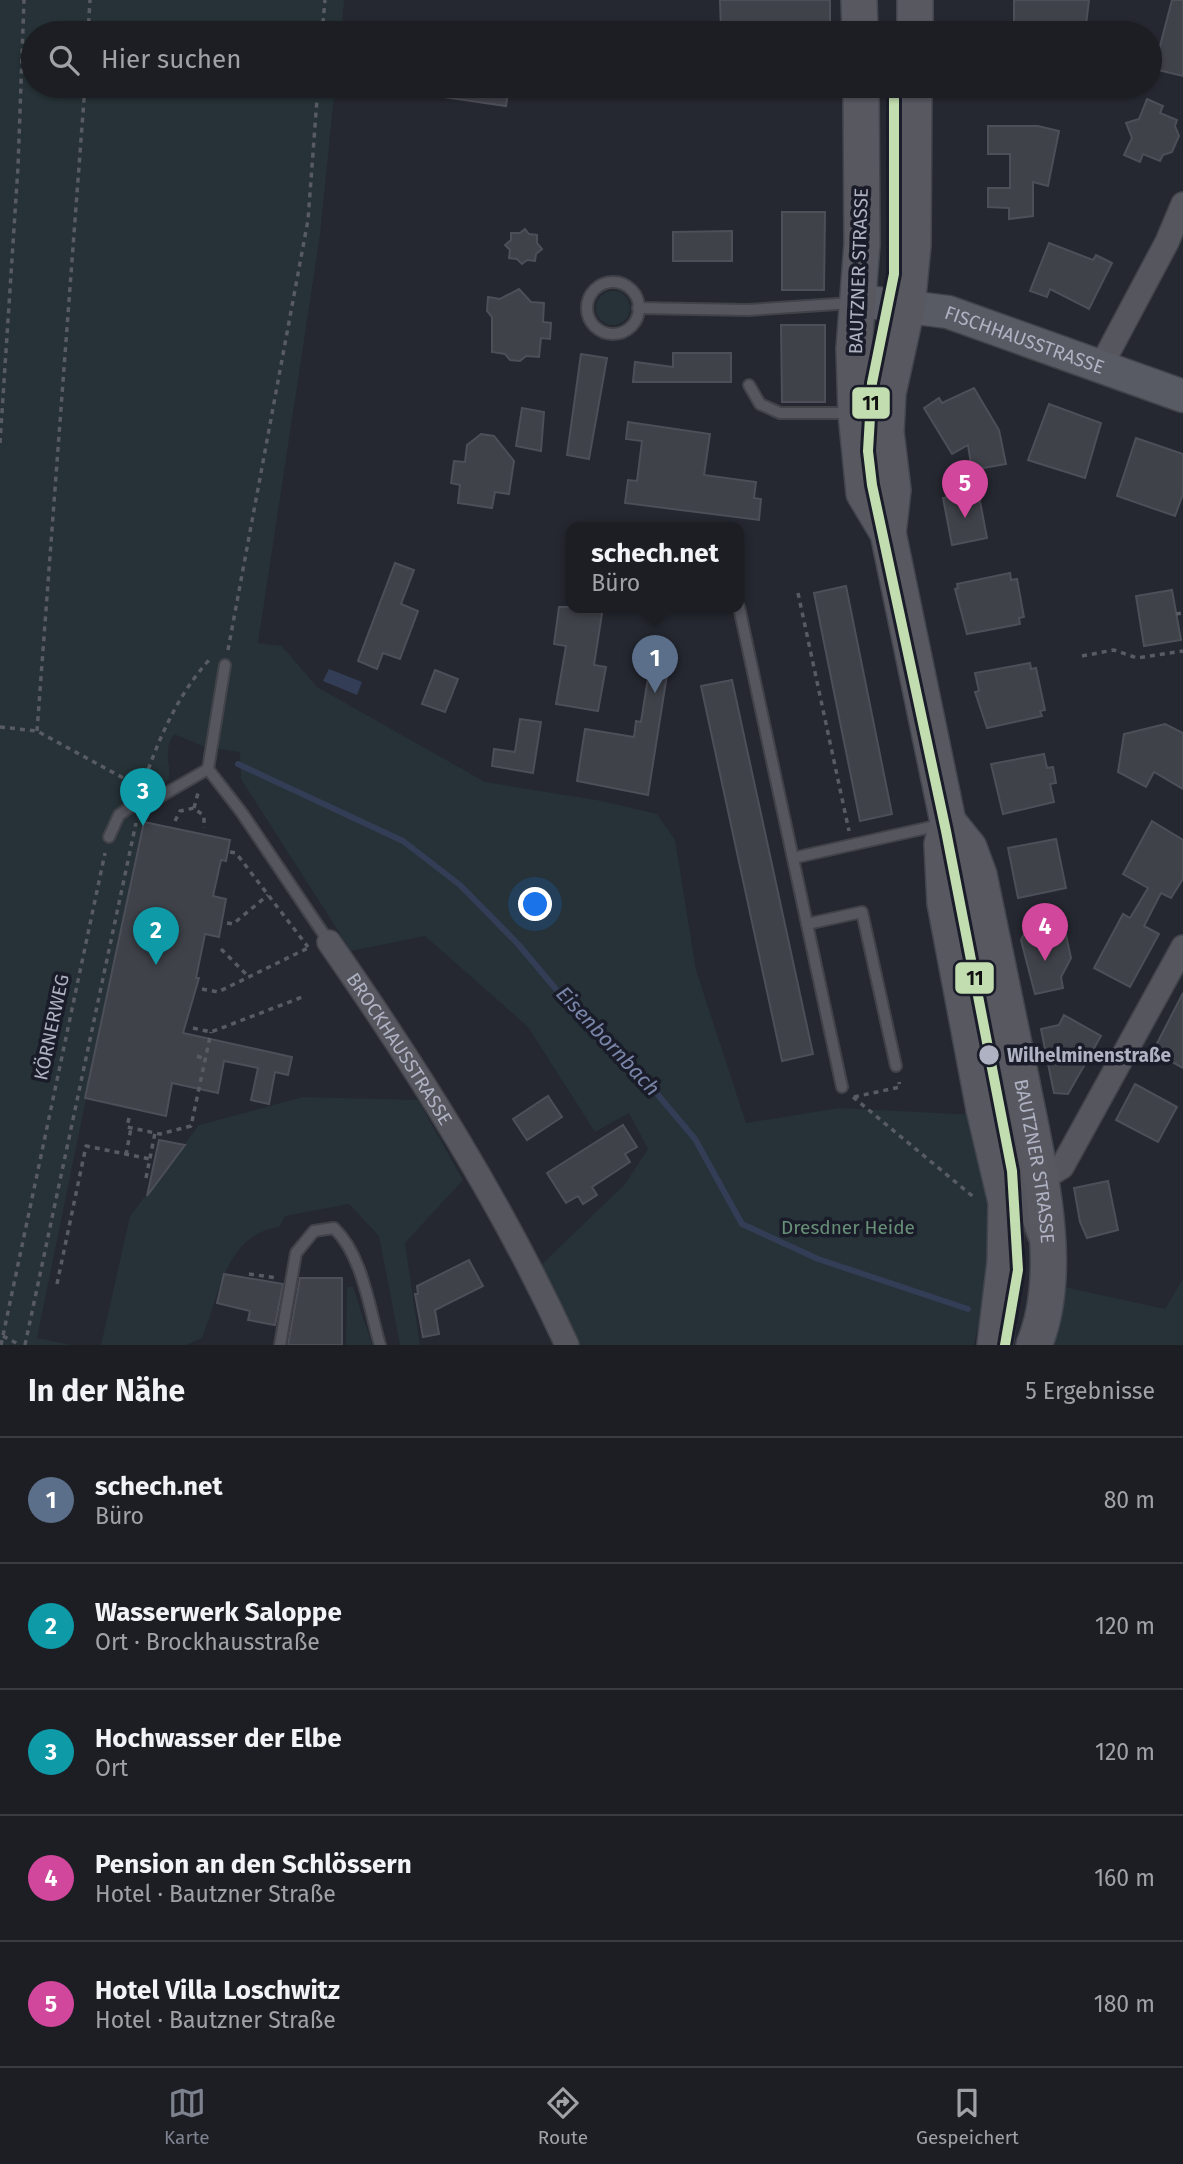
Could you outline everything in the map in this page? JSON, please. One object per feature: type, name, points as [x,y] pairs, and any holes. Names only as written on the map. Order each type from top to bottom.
[{"type":"main road","points":[[859,0],[860,21]]},
{"type":"main road","name":"BAUTZNER STRASSE","points":[[861,98],[860,301],[855,349],[856,413],[864,493],[888,533]]},
{"type":"main road","name":"BAUTZNER STRASSE","points":[[914,98],[913,246],[888,393],[886,432],[893,490],[888,533],[951,838],[942,844],[945,903],[984,1109],[1022,1193],[1048,1276],[1045,1306],[1034,1345]]},
{"type":"main road","name":"FISCHHAUSSTRASSE","points":[[860,301],[947,312],[1183,396]]},
{"type":"main road","name":"BAUTZNER STRASSE","points":[[995,1345],[1004,1262],[1022,1193]]},
{"type":"street","points":[[1101,366],[1167,242],[1183,204]]},
{"type":"street","points":[[1022,1193],[1062,1167],[1183,947]]},
{"type":"street","name":"BROCKHAUSSTRASSE","points":[[317,948],[448,1123],[538,1282],[567,1345]]},
{"type":"lane","points":[[887,341],[901,306],[901,202]]},
{"type":"lane","points":[[612,282],[628,287],[634,293],[638,308],[632,325],[617,333],[600,330],[588,317],[587,309],[592,293],[604,283],[612,282]]},
{"type":"lane","points":[[638,308],[748,310],[843,306],[860,301]]},
{"type":"lane","points":[[875,445],[881,366]]},
{"type":"lane","points":[[749,385],[760,404],[780,413],[856,413]]},
{"type":"lane","points":[[880,494],[888,533]]},
{"type":"lane","points":[[740,613],[842,1087]]},
{"type":"lane","points":[[109,837],[119,816],[136,805],[156,799],[208,769],[225,665]]},
{"type":"lane","name":"BROCKHAUSSTRASSE","points":[[208,769],[317,948]]},
{"type":"lane","points":[[793,858],[921,831],[951,838]]},
{"type":"lane","points":[[957,867],[1022,1193]]},
{"type":"lane","points":[[807,924],[862,912],[896,1066]]},
{"type":"lane","points":[[1015,1158],[1022,1193]]},
{"type":"lane","points":[[280,1345],[296,1253],[314,1231],[334,1228],[345,1239],[354,1259],[380,1345]]},
{"type":"path","points":[[23,21],[24,0]]},
{"type":"path","points":[[89,21],[90,0]]},
{"type":"path","points":[[323,21],[325,0]]},
{"type":"path","points":[[0,443],[21,55]]},
{"type":"path","points":[[37,731],[84,98]]},
{"type":"path","points":[[225,665],[307,220],[317,98]]},
{"type":"path","points":[[798,593],[849,833]]},
{"type":"path","points":[[1176,614],[1183,613]]},
{"type":"path","points":[[220,649],[230,642]]},
{"type":"path","points":[[1082,656],[1114,650],[1137,658],[1183,651]]},
{"type":"path","points":[[3,1336],[23,1345],[136,805],[158,740],[198,672],[213,657]]},
{"type":"path","points":[[0,727],[37,731],[156,799]]},
{"type":"path","points":[[194,808],[196,797]]},
{"type":"path","points":[[175,821],[180,811],[194,808]]},
{"type":"path","points":[[194,808],[204,816],[204,828]]},
{"type":"path","name":"KÖRNERWEG","points":[[1,1345],[109,837]]},
{"type":"path","points":[[202,989],[218,992],[317,948],[268,895],[236,853],[230,852]]},
{"type":"path","points":[[227,923],[233,924],[268,895]]},
{"type":"path","points":[[221,949],[249,976]]},
{"type":"path","points":[[193,1028],[211,1032],[305,996]]},
{"type":"path","points":[[129,1118],[127,1127],[155,1133],[191,1126],[211,1032]]},
{"type":"path","points":[[197,1056],[205,1059]]},
{"type":"path","points":[[854,1097],[900,1087],[896,1066]]},
{"type":"path","points":[[842,1087],[972,1199],[1022,1193]]},
{"type":"path","points":[[126,1155],[131,1128]]},
{"type":"path","points":[[146,1178],[155,1133]]},
{"type":"path","points":[[57,1284],[86,1146],[150,1159]]},
{"type":"path","points":[[249,1274],[290,1280]]},
{"type":"green space","name":"Dresdner Heide","points":[[0,0],[344,0],[342,21],[21,21],[21,98],[334,98],[320,235],[258,643],[282,646],[317,687],[485,782],[602,801],[657,814],[675,840],[696,970],[746,1123],[839,1108],[976,1115],[992,1195],[986,1289],[974,1345],[577,1345],[540,1266],[625,1184],[648,1149],[629,1113],[595,1132],[528,1027],[425,936],[351,951],[241,779],[240,752],[205,747],[174,734],[168,747],[168,780],[150,787],[37,1338],[72,1345],[0,1345]]},
{"type":"green space","points":[[613,291],[625,296],[630,308],[625,320],[613,325],[601,320],[596,308],[601,296]]},
{"type":"green space","points":[[303,1097],[418,1100],[463,1180],[405,1243],[420,1345],[400,1345],[379,1236],[349,1204],[285,1216],[279,1227],[261,1232],[247,1242],[235,1254],[227,1270],[202,1338],[186,1345],[101,1345],[130,1216],[199,1125]]},
{"type":"green space","points":[[1183,1279],[1183,1345],[1036,1345],[1046,1283],[1165,1309]]},
{"type":"green space","points":[[347,1287],[353,1287],[372,1345],[346,1345]]},
{"type":"water","points":[[329,669],[362,682],[357,695],[323,681]]},
{"type":"building","points":[[720,0],[830,0],[830,21],[721,21]]},
{"type":"building","points":[[1014,0],[1089,0],[1086,21],[1014,21]]},
{"type":"building","points":[[1172,0],[1183,0],[1183,76],[1162,71],[1162,38]]},
{"type":"building","points":[[450,98],[507,98],[506,106]]},
{"type":"building","points":[[1147,99],[1163,106],[1160,113],[1177,120],[1175,126],[1179,136],[1172,152],[1163,155],[1160,161],[1143,154],[1140,162],[1124,155],[1132,138],[1126,123],[1139,119]]},
{"type":"building","points":[[988,126],[1038,126],[1059,131],[1048,186],[1033,182],[1033,216],[1009,219],[1009,208],[988,207],[988,188],[1010,188],[1010,154],[988,154]]},
{"type":"building","points":[[782,212],[825,212],[824,290],[782,290]]},
{"type":"building","points":[[525,229],[529,234],[537,235],[537,243],[542,249],[536,254],[535,261],[527,260],[522,264],[517,259],[509,258],[510,250],[505,245],[511,240],[511,233],[520,233]]},
{"type":"building","points":[[732,231],[732,261],[673,261],[673,232]]},
{"type":"building","points":[[1049,243],[1093,260],[1096,255],[1112,263],[1089,309],[1050,289],[1047,297],[1030,291]]},
{"type":"building","points":[[519,289],[531,302],[544,303],[543,322],[551,323],[550,339],[541,338],[539,357],[526,356],[520,361],[510,360],[505,354],[492,352],[492,317],[487,311],[488,297],[500,299]]},
{"type":"building","points":[[781,325],[825,325],[825,402],[782,402]]},
{"type":"building","points":[[673,353],[731,353],[731,382],[633,382],[635,362],[673,367]]},
{"type":"building","points":[[581,354],[607,358],[589,459],[567,455]]},
{"type":"building","points":[[974,388],[999,430],[1006,464],[972,470],[968,445],[952,454],[924,408],[939,398],[942,403]]},
{"type":"building","points":[[1049,404],[1101,423],[1085,478],[1028,460]]},
{"type":"building","points":[[522,408],[544,412],[541,451],[516,446]]},
{"type":"building","points":[[628,422],[710,434],[704,475],[756,482],[754,498],[761,499],[759,520],[625,503],[628,480],[637,481],[642,441],[626,439]]},
{"type":"building","points":[[481,434],[494,436],[514,461],[509,494],[495,492],[492,508],[458,503],[460,485],[451,483],[454,461],[465,462],[467,445]]},
{"type":"building","points":[[1136,438],[1183,454],[1183,494],[1175,516],[1117,496]]},
{"type":"building","points":[[978,491],[987,538],[952,545],[943,498]]},
{"type":"building","points":[[395,563],[414,570],[401,604],[418,611],[400,659],[383,653],[377,669],[358,661]]},
{"type":"building","points":[[1010,573],[1011,580],[1017,579],[1024,617],[1019,618],[1020,624],[967,634],[955,589],[958,588],[957,584]]},
{"type":"building","points":[[846,586],[892,814],[860,821],[814,593]]},
{"type":"building","points":[[1172,590],[1181,640],[1144,646],[1136,596]]},
{"type":"building","points":[[559,607],[566,607],[566,613],[602,613],[594,665],[606,667],[598,711],[556,704],[566,646],[554,644]]},
{"type":"building","points":[[651,659],[669,662],[648,795],[577,781],[585,729],[634,737],[636,721],[641,722]]},
{"type":"building","points":[[1030,663],[1031,669],[1036,668],[1045,710],[1040,711],[1042,716],[987,728],[975,692],[979,691],[975,673]]},
{"type":"building","points":[[435,670],[458,679],[445,712],[422,704]]},
{"type":"building","points":[[732,680],[813,1054],[782,1061],[701,686]]},
{"type":"building","points":[[520,719],[541,722],[533,773],[492,766],[494,749],[515,752]]},
{"type":"building","points":[[1165,724],[1183,733],[1183,789],[1154,772],[1146,787],[1118,772],[1124,734]]},
{"type":"building","points":[[1044,754],[1047,768],[1053,767],[1056,783],[1050,784],[1054,802],[1003,814],[991,764]]},
{"type":"building","points":[[1152,821],[1183,840],[1183,879],[1171,898],[1161,893],[1144,926],[1159,934],[1130,987],[1094,968],[1123,914],[1130,918],[1148,888],[1123,874]]},
{"type":"building","points":[[144,822],[230,840],[226,861],[221,860],[213,896],[226,899],[219,937],[205,934],[196,978],[199,978],[183,1033],[292,1057],[288,1075],[275,1072],[269,1104],[251,1100],[258,1068],[224,1061],[218,1093],[172,1083],[166,1116],[85,1098]]},
{"type":"building","points":[[1056,839],[1066,888],[1018,898],[1008,848]]},
{"type":"building","points":[[1064,926],[1071,958],[1061,977],[1063,988],[1035,994],[1021,940],[1024,934]]},
{"type":"building","points":[[1183,993],[1183,1068],[1153,1051]]},
{"type":"building","points":[[1064,1015],[1101,1036],[1068,1094],[1054,1093],[1041,1029],[1059,1025]]},
{"type":"building","points":[[1135,1084],[1177,1107],[1158,1142],[1116,1120]]},
{"type":"building","points":[[548,1096],[562,1117],[527,1140],[513,1119]]},
{"type":"building","points":[[623,1125],[637,1147],[625,1154],[630,1162],[592,1187],[597,1195],[583,1204],[578,1196],[566,1203],[547,1173]]},
{"type":"building","points":[[159,1140],[185,1145],[147,1196]]},
{"type":"building","points":[[1108,1181],[1118,1230],[1087,1238],[1080,1222],[1074,1188]]},
{"type":"building","points":[[469,1260],[483,1286],[435,1310],[439,1334],[423,1337],[415,1294],[418,1294],[417,1286]]},
{"type":"building","points":[[224,1274],[283,1284],[275,1325],[248,1320],[250,1311],[217,1303]]},
{"type":"building","points":[[300,1278],[342,1278],[342,1345],[288,1345]]},
{"type":"waterway","name":"Eisenbornbach","points":[[238,764],[403,841],[460,885],[518,944],[565,1000],[637,1070],[695,1139],[742,1224],[818,1259],[968,1309]]},
{"type":"transit line","name":"11","points":[[894,98],[894,274],[872,383],[868,451],[872,485],[946,831],[1012,1171],[1018,1270],[1005,1345]]},
{"type":"place","name":"Hotel Villa Loschwitz","points":[[965,518]]},
{"type":"place","name":"schech.net","points":[[655,693]]},
{"type":"place","name":"Hochwasser der Elbe","points":[[143,826]]},
{"type":"place","name":"Pension an den Schlössern","points":[[1045,961]]},
{"type":"place","name":"Wasserwerk Saloppe","points":[[156,965]]},
{"type":"place","name":"Wilhelminenstraße","points":[[989,1055]]}]
